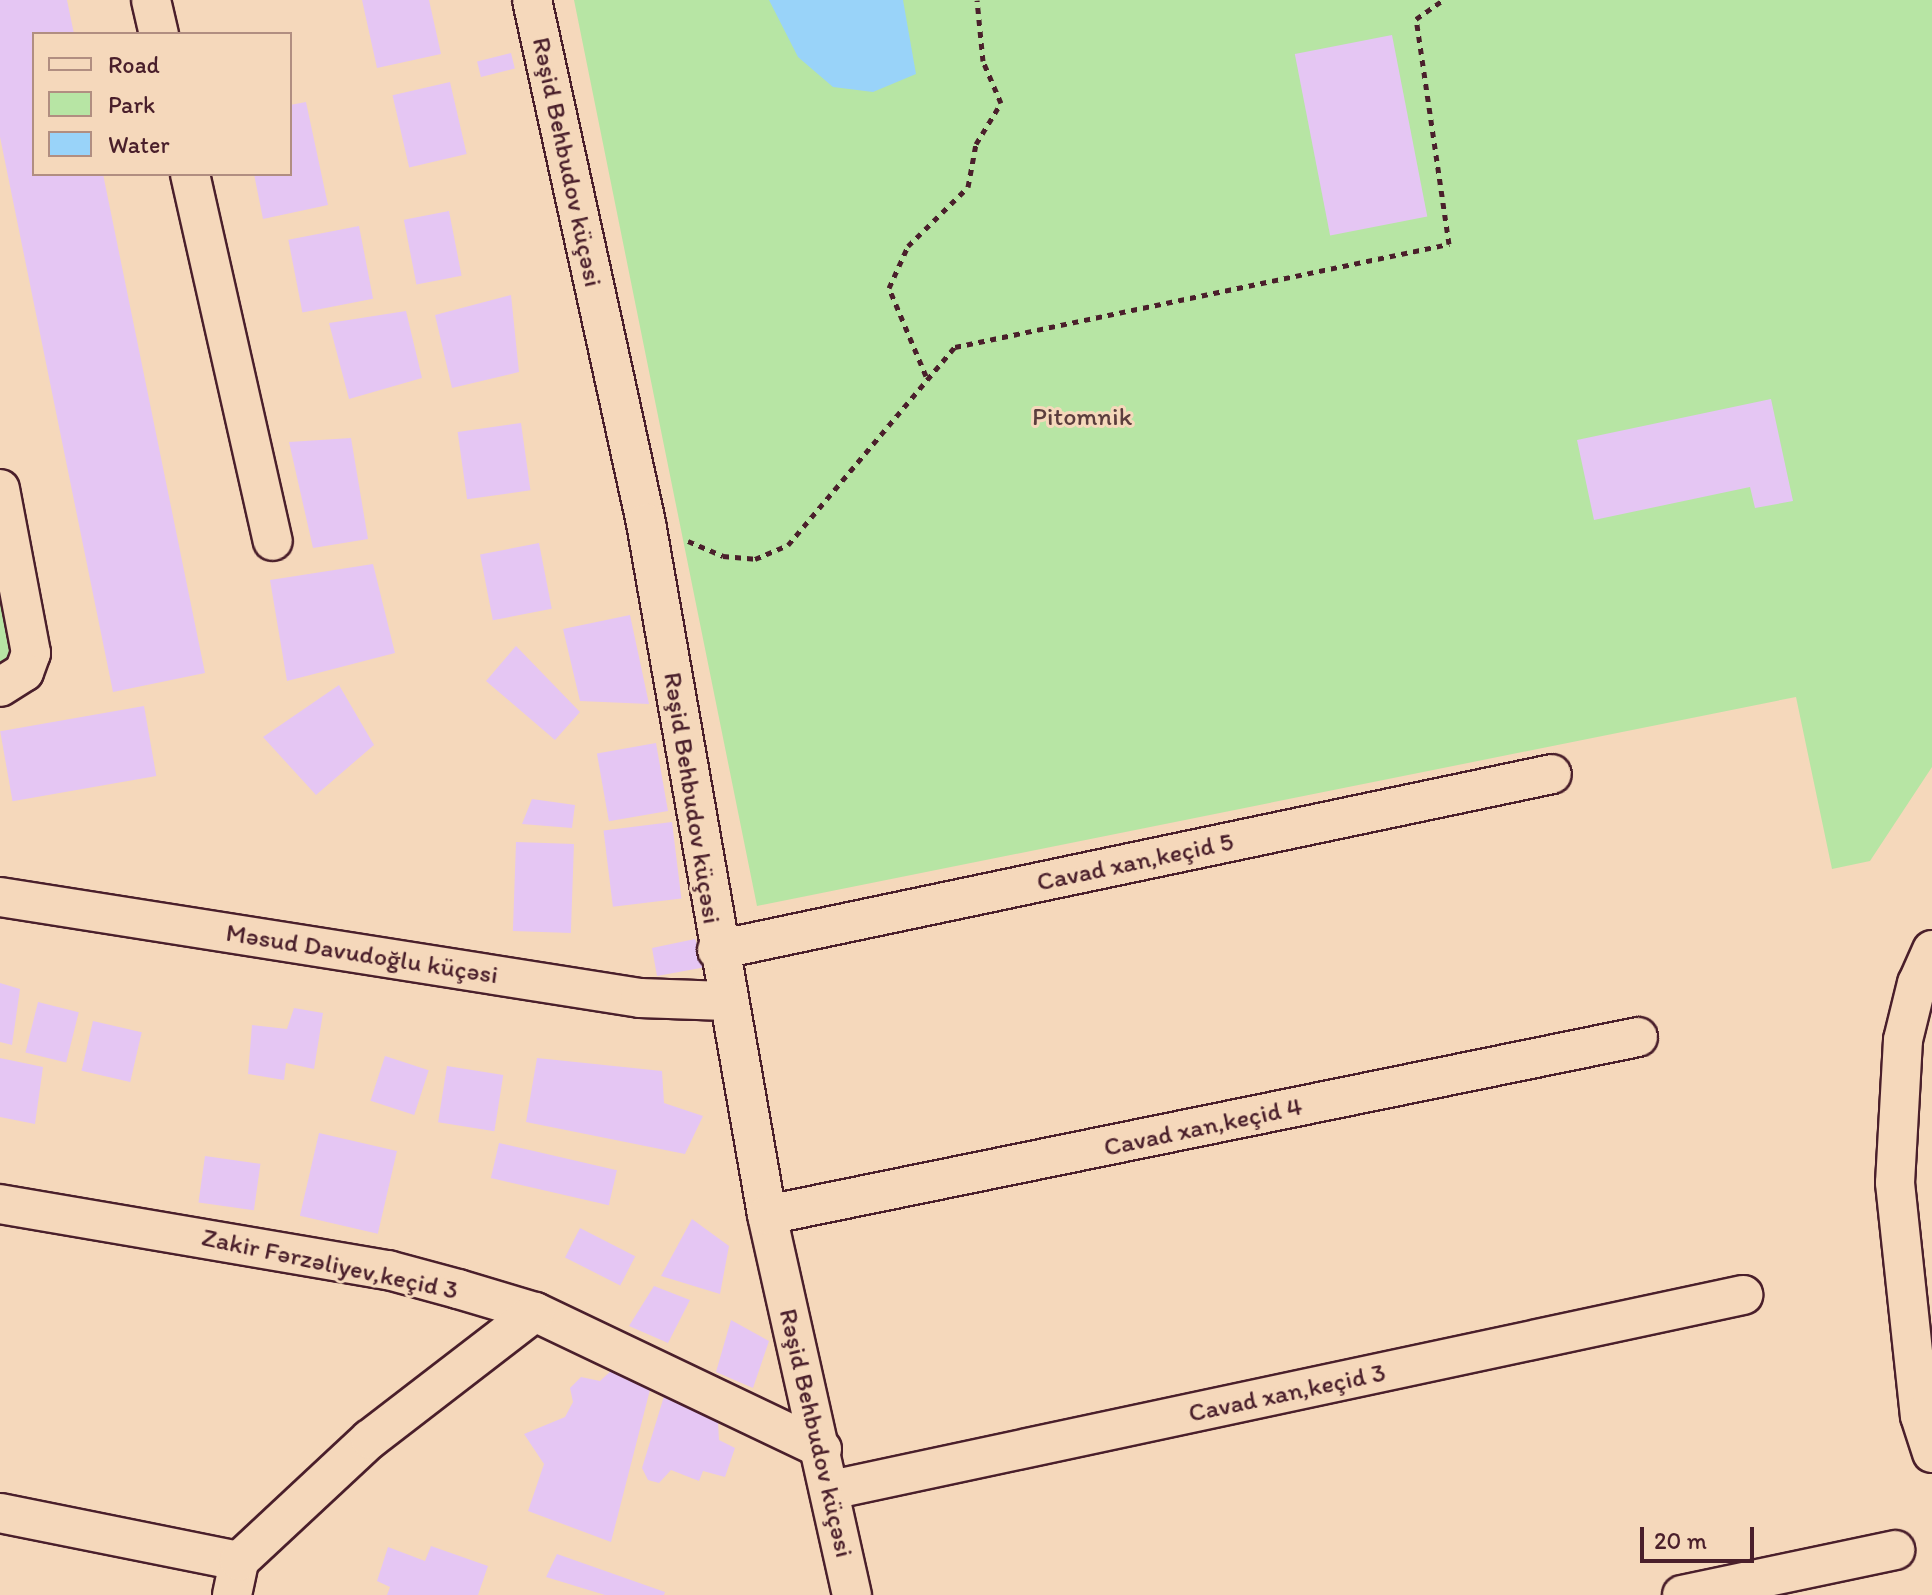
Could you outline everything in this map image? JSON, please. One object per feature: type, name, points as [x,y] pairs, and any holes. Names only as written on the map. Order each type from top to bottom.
[{"type":"street","points":[[151,0],[159,32]]},
{"type":"street","name":"Rəşid Behbudov küçəsi","points":[[532,0],[646,523],[717,950],[767,1215],[822,1449],[852,1595]]},
{"type":"street","points":[[190,176],[273,541]]},
{"type":"street","points":[[0,489],[31,653],[24,672],[0,687]]},
{"type":"street","name":"Cavad xan,keçid 5","points":[[717,950],[1552,774]]},
{"type":"street","name":"Məsud Davudoğlu küçəsi","points":[[0,897],[640,998],[726,1001]]},
{"type":"street","points":[[1927,973],[1903,1040],[1895,1183],[1920,1416],[1932,1453]]},
{"type":"street","name":"Cavad xan,keçid 4","points":[[767,1215],[1638,1037]]},
{"type":"street","name":"Zakir Fərzəliyev,keçid 3","points":[[0,1204],[388,1270],[535,1312],[822,1449]]},
{"type":"street","name":"Cavad xan,keçid 3","points":[[831,1490],[1743,1295]]},
{"type":"street","points":[[0,1513],[235,1578],[370,1439],[535,1312]]},
{"type":"street","points":[[1682,1595],[1895,1550]]},
{"type":"path","points":[[926,376],[889,288],[908,246],[968,187],[976,144],[1001,103],[983,61],[977,0]]},
{"type":"path","points":[[646,523],[723,556],[755,559],[788,545],[926,376],[955,347],[998,334],[1449,244],[1416,19],[1443,0]]},
{"type":"green space","name":"Pitomnik","points":[[574,0],[1932,0],[1932,767],[1870,861],[1832,869],[1796,697],[757,906]]},
{"type":"green space","points":[[0,598],[14,659],[0,663]]},
{"type":"water","points":[[769,0],[903,0],[916,74],[873,92],[833,87],[798,57]]},
{"type":"building","points":[[0,0],[67,0],[74,32],[32,32],[32,176],[103,176],[205,673],[113,692],[0,137]]},
{"type":"building","points":[[362,0],[429,0],[441,54],[377,68]]},
{"type":"building","points":[[1392,35],[1427,217],[1330,235],[1295,54]]},
{"type":"building","points":[[511,53],[515,69],[481,77],[477,61]]},
{"type":"building","points":[[450,82],[467,154],[409,167],[393,95]]},
{"type":"building","points":[[306,102],[328,205],[263,219],[254,176],[292,176],[292,105]]},
{"type":"building","points":[[449,211],[462,276],[416,285],[404,220]]},
{"type":"building","points":[[359,226],[373,299],[302,312],[288,240]]},
{"type":"building","points":[[511,295],[519,372],[452,388],[435,315]]},
{"type":"building","points":[[406,311],[422,378],[349,399],[329,323]]},
{"type":"building","points":[[1771,399],[1793,501],[1755,508],[1750,487],[1594,520],[1577,440]]},
{"type":"building","points":[[521,423],[530,490],[467,499],[458,432]]},
{"type":"building","points":[[351,438],[368,539],[313,548],[289,442]]},
{"type":"building","points":[[539,543],[552,609],[493,620],[480,554]]},
{"type":"building","points":[[373,564],[395,653],[287,681],[270,580]]},
{"type":"building","points":[[630,615],[649,704],[580,701],[563,629]]},
{"type":"building","points":[[516,646],[580,712],[555,740],[486,681]]},
{"type":"building","points":[[339,685],[374,745],[316,795],[263,737]]},
{"type":"building","points":[[144,706],[156,776],[13,801],[0,731]]},
{"type":"building","points":[[656,743],[668,811],[609,821],[597,753]]},
{"type":"building","points":[[532,799],[575,805],[572,828],[522,824]]},
{"type":"building","points":[[672,822],[681,898],[613,907],[604,830]]},
{"type":"building","points":[[516,842],[574,844],[571,933],[513,931]]},
{"type":"building","points":[[695,939],[706,967],[657,976],[652,948]]},
{"type":"building","points":[[0,983],[20,989],[12,1045],[0,1042]]},
{"type":"building","points":[[38,1002],[79,1012],[66,1063],[25,1052]]},
{"type":"building","points":[[294,1008],[323,1013],[314,1069],[286,1063],[284,1080],[248,1074],[252,1025],[287,1029]]},
{"type":"building","points":[[93,1021],[142,1032],[130,1082],[82,1071]]},
{"type":"building","points":[[385,1056],[429,1070],[414,1115],[370,1101]]},
{"type":"building","points":[[0,1058],[43,1067],[35,1124],[0,1117]]},
{"type":"building","points":[[537,1058],[662,1071],[664,1103],[703,1116],[685,1154],[526,1122]]},
{"type":"building","points":[[447,1066],[503,1075],[494,1131],[438,1122]]},
{"type":"building","points":[[319,1133],[397,1151],[378,1234],[300,1216]]},
{"type":"building","points":[[499,1143],[617,1170],[609,1205],[491,1178]]},
{"type":"building","points":[[205,1156],[260,1164],[254,1210],[198,1203]]},
{"type":"building","points":[[692,1219],[729,1246],[720,1294],[661,1276]]},
{"type":"building","points":[[580,1228],[635,1256],[620,1286],[565,1257]]},
{"type":"building","points":[[654,1286],[690,1300],[668,1343],[629,1326]]},
{"type":"building","points":[[731,1320],[769,1341],[753,1388],[716,1372]]},
{"type":"building","points":[[612,1370],[652,1382],[611,1542],[528,1511],[544,1464],[524,1434],[565,1417],[573,1402],[570,1388],[581,1377],[600,1381]]},
{"type":"building","points":[[665,1393],[718,1422],[719,1440],[735,1448],[725,1477],[703,1471],[699,1481],[671,1470],[659,1483],[648,1480],[642,1468]]},
{"type":"building","points":[[431,1546],[488,1566],[478,1595],[387,1595],[390,1587],[377,1581],[388,1547],[425,1561]]},
{"type":"building","points":[[557,1554],[665,1592],[664,1595],[605,1595],[546,1577]]}]
